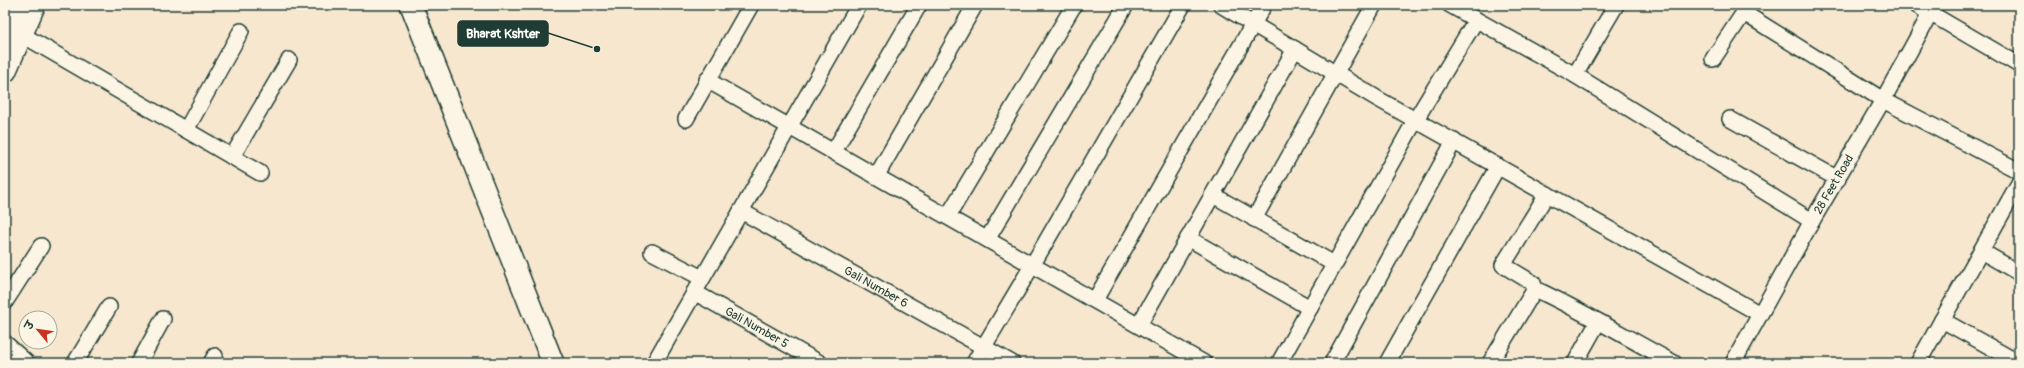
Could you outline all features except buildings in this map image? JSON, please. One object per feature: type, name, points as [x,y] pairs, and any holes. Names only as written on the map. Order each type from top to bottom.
[{"type":"main road","points":[[5,71],[13,30],[15,5]]},
{"type":"main road","points":[[13,30],[34,5]]},
{"type":"street","points":[[411,5],[553,363]]},
{"type":"street","points":[[686,119],[751,5]]},
{"type":"street","points":[[654,363],[859,5]]},
{"type":"street","points":[[834,151],[919,5]]},
{"type":"street","points":[[877,175],[975,5]]},
{"type":"street","points":[[948,216],[1074,5]]},
{"type":"street","points":[[988,238],[1126,5]]},
{"type":"street","points":[[974,363],[1033,264],[1182,5]]},
{"type":"street","points":[[1221,5],[1335,74],[1760,314]]},
{"type":"street","points":[[1095,300],[1264,5]]},
{"type":"street","points":[[1254,218],[1374,5]]},
{"type":"street","points":[[1450,5],[1575,75],[1812,221]]},
{"type":"street","points":[[1575,75],[1616,5]]},
{"type":"street","points":[[1916,5],[1932,9],[2019,66]]},
{"type":"street","points":[[1713,59],[1746,9],[1883,100],[2019,171]]},
{"type":"street","name":"28 Feet Road","points":[[1733,363],[1812,221],[1883,100],[1932,9]]},
{"type":"street","points":[[1279,363],[1416,119],[1476,20]]},
{"type":"street","points":[[13,30],[260,173]]},
{"type":"street","points":[[186,130],[241,31]]},
{"type":"street","points":[[1139,325],[1295,49]]},
{"type":"street","points":[[232,156],[289,60]]},
{"type":"street","points":[[708,80],[988,238],[1204,363]]},
{"type":"street","points":[[1730,119],[1838,179]]},
{"type":"street","points":[[1332,363],[1454,141]]},
{"type":"street","points":[[1387,363],[1498,166]]},
{"type":"street","points":[[1918,363],[2019,183]]},
{"type":"street","points":[[1547,194],[1503,265],[1532,283],[1535,289],[1573,306],[1598,322],[1674,363]]},
{"type":"street","points":[[1212,195],[1334,264]]},
{"type":"street","name":"Gali Number 6","points":[[741,211],[1012,363]]},
{"type":"street","points":[[1188,238],[1310,308]]},
{"type":"street","points":[[5,302],[41,246]]},
{"type":"street","points":[[652,252],[702,278]]},
{"type":"street","points":[[1981,252],[2019,273]]},
{"type":"street","points":[[1490,363],[1535,289]]},
{"type":"street","name":"Gali Number 5","points":[[694,292],[820,363]]},
{"type":"street","points":[[75,363],[109,307]]},
{"type":"street","points":[[139,363],[163,319]]},
{"type":"street","points":[[1942,320],[2019,363]]},
{"type":"street","points":[[1575,363],[1598,322]]},
{"type":"street","points":[[5,343],[28,363]]},
{"type":"place","name":"Bharat Kshter","points":[[597,49]]}]
